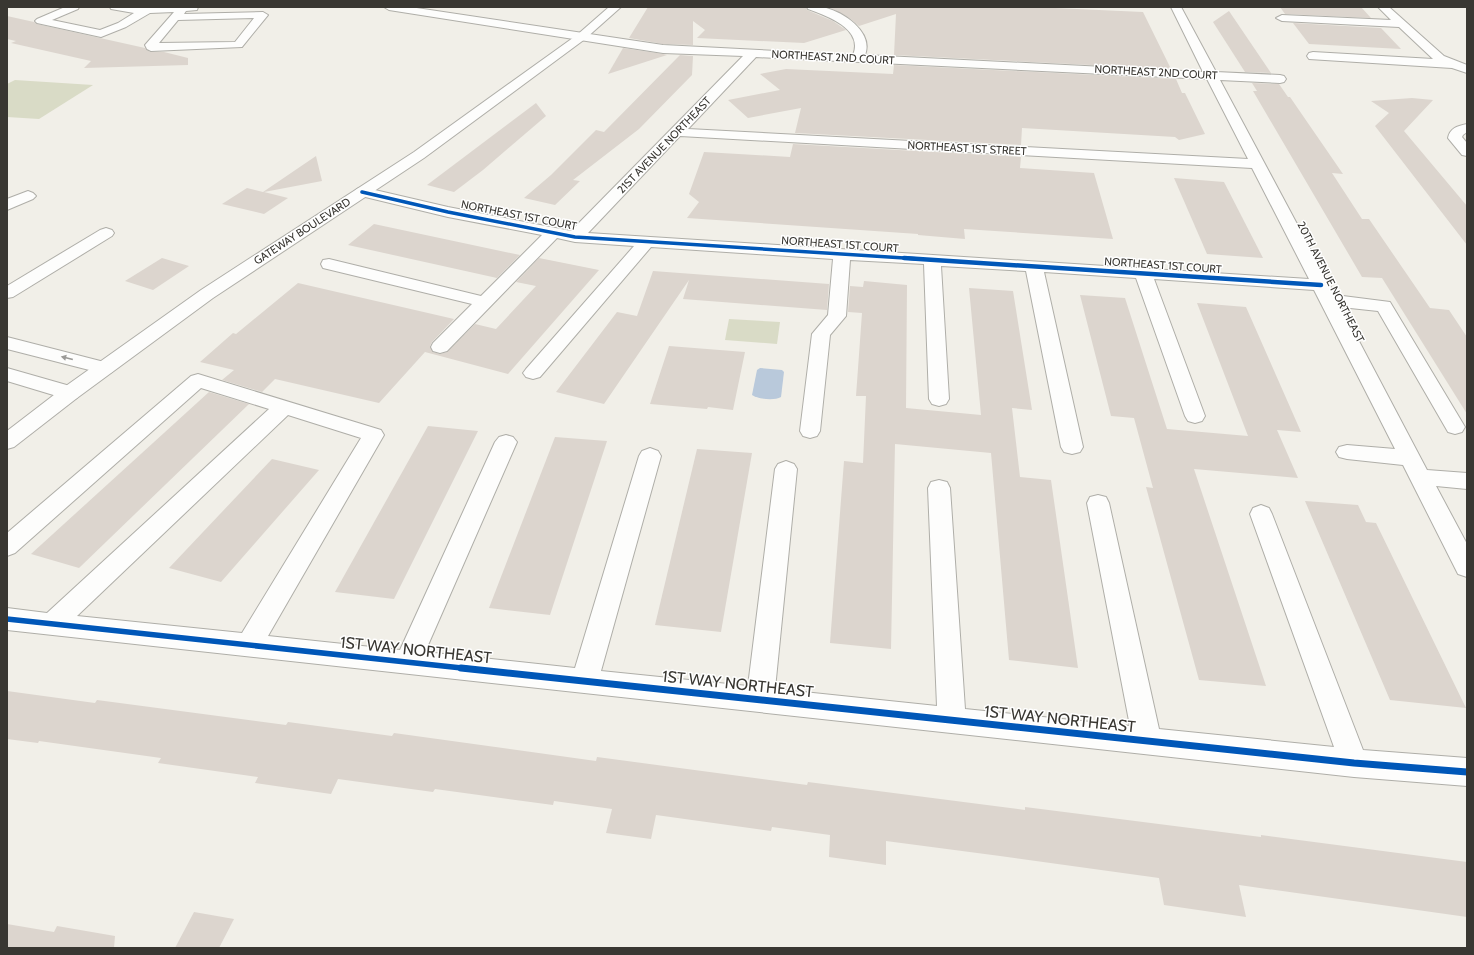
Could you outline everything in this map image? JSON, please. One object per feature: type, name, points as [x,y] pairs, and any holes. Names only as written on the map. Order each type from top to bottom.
[{"type":"street","points":[[74,7],[64,11],[63,13],[41,21],[101,34],[122,25],[147,10]]},
{"type":"street","points":[[115,7],[130,10],[147,10],[180,13],[203,16],[263,15],[238,45],[151,47],[150,45],[180,13],[216,7]]},
{"type":"street","points":[[203,16],[210,7]]},
{"type":"street","name":"NORTHEAST 2ND COURT","points":[[389,7],[428,10],[581,37],[663,49],[1280,79]]},
{"type":"street","name":"GATEWAY BOULEVARD","points":[[7,442],[70,393],[220,285],[419,155],[581,37],[616,7]]},
{"type":"street","points":[[812,7],[832,15],[855,29],[863,44],[861,54],[858,58]]},
{"type":"street","name":"20TH AVENUE NORTHEAST","points":[[1176,7],[1467,567]]},
{"type":"street","points":[[1383,7],[1440,60],[1467,69]]},
{"type":"street","points":[[1282,18],[1401,24]]},
{"type":"street","name":"21ST AVENUE NORTHEAST","points":[[575,237],[753,53]]},
{"type":"street","points":[[1314,56],[1452,64]]},
{"type":"street","points":[[1461,130],[1455,138],[1467,152]]},
{"type":"street","name":"NORTHEAST 1ST STREET","points":[[676,132],[1258,164]]},
{"type":"street","name":"NORTHEAST 1ST COURT","points":[[362,192],[441,211],[575,237],[1143,274],[1325,293],[1384,306],[1455,427]]},
{"type":"street","points":[[7,205],[28,196]]},
{"type":"street","points":[[440,347],[554,232]]},
{"type":"street","points":[[7,294],[106,233]]},
{"type":"street","points":[[533,373],[647,241]]},
{"type":"street","points":[[810,431],[821,334],[837,316],[842,254]]},
{"type":"street","points":[[932,260],[939,399]]},
{"type":"street","points":[[329,264],[484,302]]},
{"type":"street","points":[[1034,267],[1072,447]]},
{"type":"street","points":[[1143,274],[1195,416]]},
{"type":"street","points":[[7,343],[105,368]]},
{"type":"street","points":[[7,374],[70,393]]},
{"type":"street","points":[[7,548],[198,380],[374,435],[249,645]]},
{"type":"street","points":[[52,624],[284,407]]},
{"type":"street","points":[[408,662],[506,442]]},
{"type":"street","points":[[1347,452],[1467,481]]},
{"type":"street","points":[[585,681],[650,456]]},
{"type":"street","points":[[760,700],[786,469]]},
{"type":"street","points":[[939,488],[952,720]]},
{"type":"street","points":[[1098,503],[1147,741]]},
{"type":"street","points":[[1260,514],[1354,763]]},
{"type":"street","name":"1ST WAY NORTHEAST","points":[[7,619],[1354,763],[1467,772]]},
{"type":"green space","points":[[15,80],[93,85],[39,119],[7,117],[7,84]]},
{"type":"green space","points":[[729,319],[780,322],[777,344],[725,340]]},
{"type":"water","points":[[760,368],[782,370],[784,372],[781,397],[766,399],[758,398],[752,395],[757,370]]},
{"type":"building","points":[[648,7],[806,7],[807,10],[833,21],[846,30],[804,43],[697,38],[705,30],[693,21],[693,45],[663,44],[629,38]]},
{"type":"building","points":[[828,7],[1033,7],[1143,12],[1171,69],[894,55],[896,14],[859,26],[848,17]]},
{"type":"building","points":[[1280,7],[1361,7],[1371,18],[1285,14]]},
{"type":"building","points":[[1229,11],[1271,73],[1245,72],[1213,22]]},
{"type":"building","points":[[7,16],[145,48],[150,52],[164,52],[188,58],[188,65],[84,68],[91,61],[11,43],[16,41],[7,39]]},
{"type":"building","points":[[1293,23],[1381,28],[1401,49],[1309,44]]},
{"type":"building","points":[[623,48],[663,54],[667,55],[608,74]]},
{"type":"building","points":[[680,55],[693,56],[692,75],[639,129],[573,180],[580,181],[555,205],[524,198],[551,175],[596,130],[604,132]]},
{"type":"building","points":[[894,65],[1176,79],[1182,93],[1185,93],[1205,134],[1179,140],[1175,137],[1022,128],[1021,145],[795,133],[801,108],[748,118],[728,100],[780,90],[760,74],[786,69],[893,74]]},
{"type":"building","points":[[1252,83],[1279,84],[1288,97],[1290,97],[1343,174],[1332,173],[1362,219],[1369,219],[1430,308],[1449,310],[1467,337],[1467,414],[1382,278],[1362,277],[1253,91],[1257,91]]},
{"type":"building","points":[[1412,98],[1433,100],[1404,131],[1467,206],[1467,245],[1375,126],[1389,113],[1371,101]]},
{"type":"building","points":[[536,103],[546,116],[483,170],[454,192],[427,185]]},
{"type":"building","points":[[793,144],[1021,157],[1020,168],[1094,173],[1113,239],[964,229],[965,239],[918,234],[687,218],[699,202],[689,194],[704,152],[790,157]]},
{"type":"building","points":[[316,156],[322,181],[264,192],[288,198],[264,214],[222,204],[247,188],[263,192]]},
{"type":"building","points":[[1174,178],[1224,182],[1263,258],[1207,254]]},
{"type":"building","points":[[374,224],[520,255],[497,278],[348,245]]},
{"type":"building","points":[[162,258],[189,266],[153,290],[125,281]]},
{"type":"building","points":[[539,258],[599,270],[508,374],[425,352],[379,403],[275,379],[262,392],[222,380],[234,370],[200,362],[233,333],[236,334],[298,283],[454,319],[430,346],[433,352],[440,354],[447,352],[475,324],[496,329],[536,286],[516,282]]},
{"type":"building","points":[[653,271],[829,284],[827,310],[683,299],[689,280],[604,404],[556,392],[617,312],[637,316]]},
{"type":"building","points":[[864,281],[907,285],[906,408],[981,415],[969,288],[1013,291],[1032,410],[1012,408],[1020,477],[1051,480],[1078,668],[1009,660],[991,453],[895,444],[891,649],[830,643],[844,461],[863,463],[866,396],[856,396],[862,313],[848,312],[850,286],[863,287]]},
{"type":"building","points":[[1080,295],[1125,298],[1167,429],[1248,436],[1197,303],[1246,307],[1301,432],[1277,430],[1298,478],[1194,469],[1266,686],[1199,680],[1146,487],[1153,488],[1134,418],[1111,416]]},
{"type":"building","points":[[669,346],[745,352],[733,410],[650,404]]},
{"type":"building","points":[[209,392],[249,404],[79,568],[31,554]]},
{"type":"building","points":[[428,426],[478,431],[394,599],[335,592]]},
{"type":"building","points":[[555,437],[607,441],[550,615],[489,608]]},
{"type":"building","points":[[697,449],[752,453],[721,632],[655,625]]},
{"type":"building","points":[[272,459],[319,470],[221,582],[169,568]]},
{"type":"building","points":[[1305,501],[1358,505],[1366,522],[1376,523],[1466,708],[1390,700]]},
{"type":"building","points":[[7,691],[95,703],[97,700],[286,725],[288,722],[392,736],[394,733],[596,761],[597,757],[807,785],[808,782],[1025,810],[1025,807],[1261,837],[1261,835],[1467,862],[1467,917],[1239,885],[1246,917],[1164,905],[1159,878],[1000,856],[886,841],[886,865],[829,857],[830,835],[772,827],[771,831],[656,815],[651,839],[606,833],[612,809],[554,801],[553,805],[435,789],[433,792],[338,779],[331,794],[255,783],[258,777],[158,763],[161,758],[39,741],[38,743],[7,739]]},
{"type":"building","points":[[194,912],[234,919],[219,948],[175,948]]},
{"type":"building","points":[[7,924],[54,932],[57,926],[115,936],[114,948],[7,948]]},
{"type":"cycle path","points":[[362,192],[448,212],[575,237],[1321,285]]},
{"type":"cycle path","points":[[7,619],[1354,763],[1467,772]]}]
